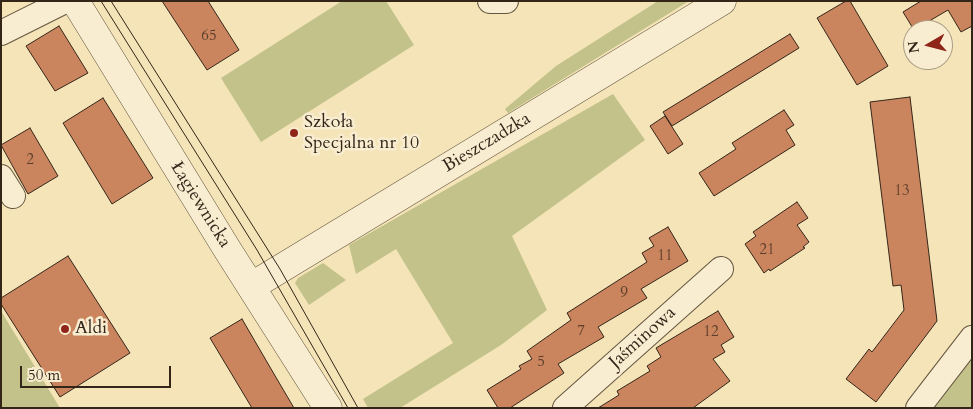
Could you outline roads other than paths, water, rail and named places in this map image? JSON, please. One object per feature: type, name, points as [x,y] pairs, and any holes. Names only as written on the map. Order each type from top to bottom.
[{"type":"street","points":[[1,33],[65,1]]},
{"type":"street","name":"Łagiewnicka","points":[[74,1],[227,249],[328,408]]},
{"type":"street","points":[[490,1],[506,1]]},
{"type":"street","name":"Bieszczadzka","points":[[252,286],[722,1]]},
{"type":"street","name":"Jaśminowa","points":[[565,408],[721,269]]},
{"type":"street","points":[[918,408],[972,338]]},
{"type":"tram line","points":[[101,1],[257,250],[348,408]]},
{"type":"tram line","points":[[111,1],[280,269],[358,408]]},
{"type":"place","name":"Szkoła Specjalna nr 10","points":[[294,133]]},
{"type":"place","name":"Aldi","points":[[65,329]]}]
